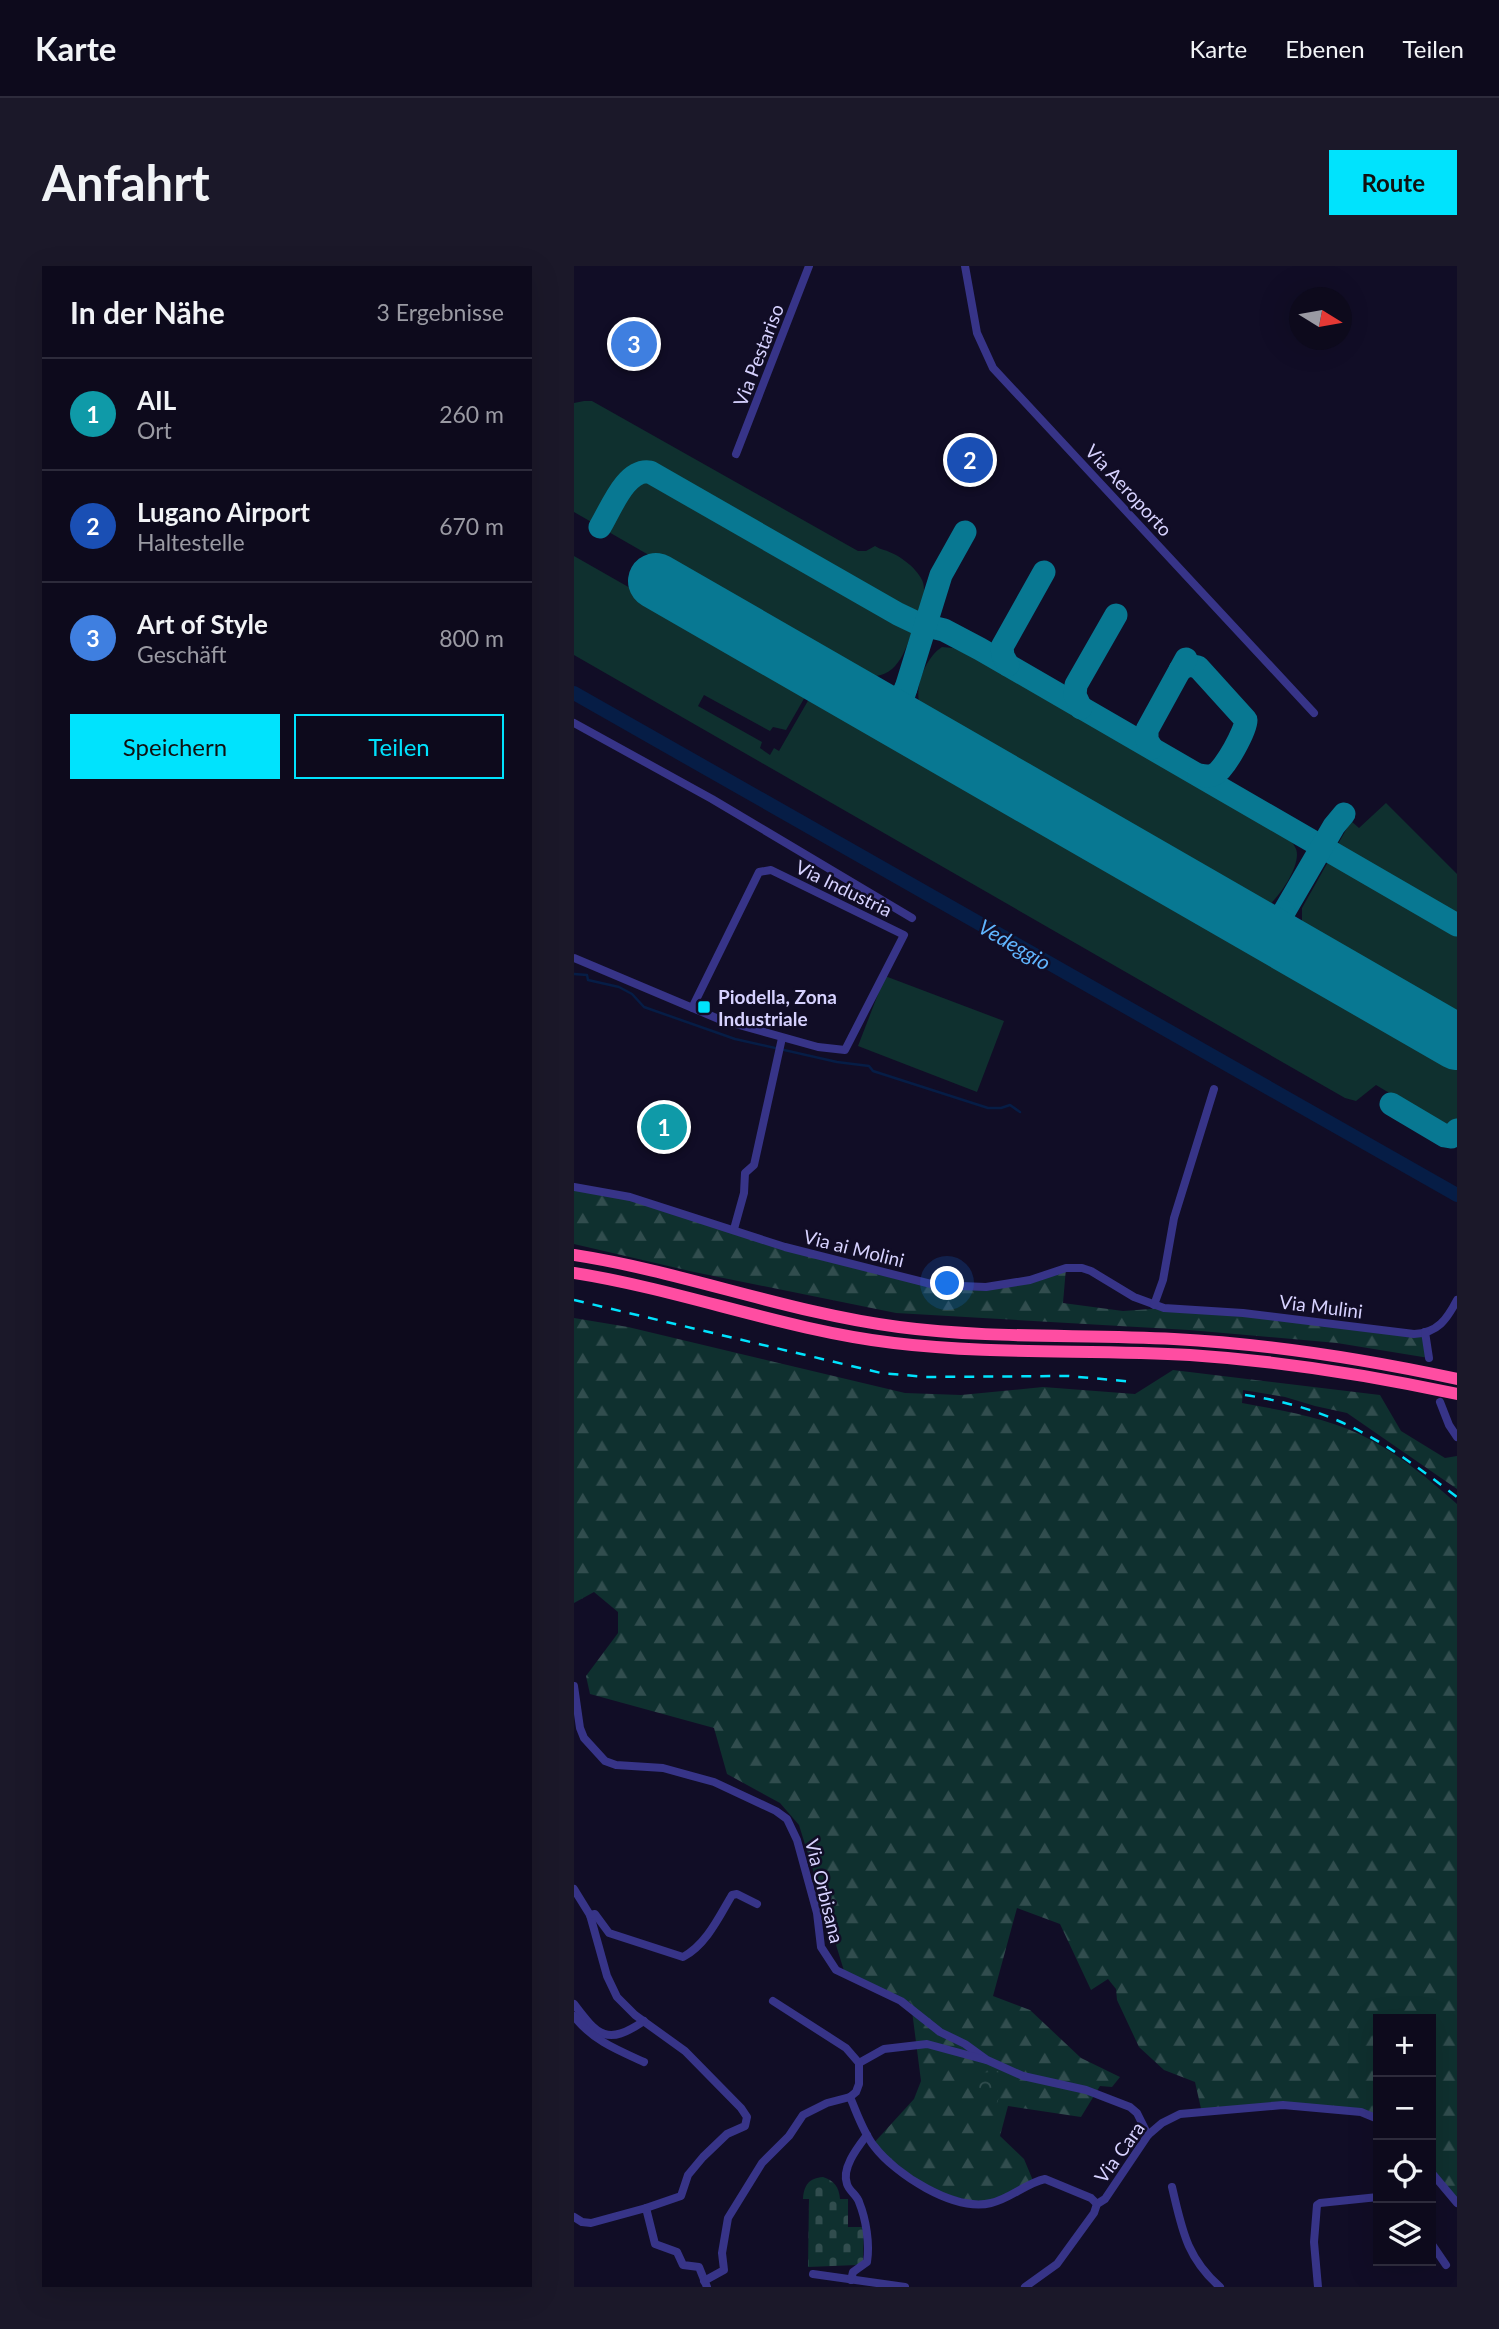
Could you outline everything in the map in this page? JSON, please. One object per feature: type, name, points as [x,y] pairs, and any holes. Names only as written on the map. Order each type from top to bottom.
[{"type":"highway","points":[[574,1255],[656,1271],[808,1311],[899,1327],[971,1333],[1142,1338],[1234,1344],[1336,1356],[1457,1379]]},
{"type":"highway","points":[[574,1273],[656,1289],[800,1326],[891,1342],[983,1350],[1141,1353],[1234,1359],[1333,1371],[1457,1394]]},
{"type":"street","name":"Via Pestariso","points":[[736,454],[809,266]]},
{"type":"street","name":"Via Aeroporto","points":[[965,266],[977,333],[993,368],[1314,713]]},
{"type":"street","points":[[574,723],[712,799],[912,918]]},
{"type":"street","name":"Via Industria","points":[[574,958],[692,1008],[721,1020],[818,1047],[845,1050],[904,935],[771,870],[760,872],[692,1008]]},
{"type":"street","points":[[734,1229],[744,1193],[745,1173],[754,1165],[782,1038]]},
{"type":"street","points":[[1154,1305],[1163,1280],[1174,1218],[1214,1089]]},
{"type":"street","name":"Via ai Molini","points":[[574,1187],[630,1197],[785,1247],[935,1284],[985,1287],[1030,1280],[1066,1268],[1082,1268],[1091,1270],[1134,1297],[1164,1308]]},
{"type":"street","points":[[1429,1358],[1425,1332],[1442,1324],[1457,1300]]},
{"type":"street","name":"Via Mulini","points":[[1164,1308],[1243,1312],[1409,1333],[1425,1332]]},
{"type":"street","points":[[1440,1402],[1448,1425],[1457,1437]]},
{"type":"street","name":"Via Orbisana","points":[[574,1686],[584,1738],[605,1761],[615,1765],[663,1768],[714,1782],[776,1811],[787,1819],[797,1840],[817,1913],[821,1947],[832,1966],[842,1974],[901,2001],[940,2032],[965,2044],[987,2060],[1023,2076],[1086,2090],[1130,2107],[1138,2113],[1148,2135]]},
{"type":"street","points":[[574,1889],[590,1915],[610,1985],[620,2000],[685,2051],[741,2108],[748,2121],[745,2126],[727,2134],[703,2157],[688,2175],[681,2196],[591,2223],[574,2217]]},
{"type":"street","points":[[590,1915],[595,1914],[609,1933],[683,1957],[707,1934],[732,1895],[737,1894],[757,1904]]},
{"type":"street","points":[[646,2208],[655,2244],[677,2252],[683,2265],[699,2267],[706,2284],[724,2270],[722,2253],[728,2218],[762,2163],[789,2136],[803,2115],[827,2103],[850,2097],[856,2092],[859,2084],[859,2063],[836,2039],[774,2001]]},
{"type":"street","points":[[574,2004],[598,2030],[609,2035],[621,2035],[644,2021]]},
{"type":"street","points":[[574,2016],[584,2029],[605,2044],[644,2062]]},
{"type":"street","points":[[859,2063],[884,2049],[927,2044],[987,2060]]},
{"type":"street","points":[[850,2097],[872,2144],[894,2169],[932,2191],[948,2197],[989,2204],[1045,2179],[1091,2198],[1097,2204]]},
{"type":"street","name":"Via Cara","points":[[1025,2287],[1057,2264],[1148,2135],[1168,2119],[1185,2113],[1283,2105],[1361,2112],[1373,2117]]},
{"type":"street","points":[[851,2280],[853,2272],[867,2262],[868,2243],[859,2200],[845,2178],[848,2166],[867,2135]]},
{"type":"street","points":[[1436,2178],[1457,2203]]},
{"type":"street","points":[[1172,2187],[1188,2246],[1196,2262],[1220,2287]]},
{"type":"street","points":[[1318,2287],[1314,2242],[1317,2205],[1323,2202],[1373,2197]]},
{"type":"street","points":[[1436,2250],[1446,2265]]},
{"type":"street","points":[[813,2274],[905,2287]]},
{"type":"green space","points":[[592,401],[858,551],[866,551],[875,546],[911,566],[924,585],[923,596],[907,645],[896,664],[880,675],[854,673],[574,512],[574,403]]},
{"type":"green space","points":[[574,556],[809,690],[786,730],[773,727],[770,731],[704,695],[698,706],[762,742],[760,748],[770,755],[774,748],[779,751],[813,692],[1457,1062],[1457,1120],[1452,1128],[1376,1085],[1356,1101],[1345,1098],[574,655]]},
{"type":"green space","points":[[942,647],[953,648],[978,659],[1284,835],[1297,853],[1294,869],[1279,894],[1269,905],[1254,903],[924,713],[918,697],[921,678],[935,652]]},
{"type":"green space","points":[[1386,803],[1457,874],[1457,1019],[1311,935],[1302,922],[1302,908],[1351,821],[1359,828]]},
{"type":"green space","points":[[885,976],[1004,1021],[977,1092],[858,1046]]},
{"type":"green space","points":[[574,1187],[630,1197],[785,1247],[958,1287],[1030,1280],[1066,1268],[1063,1303],[1123,1311],[1165,1308],[1425,1332],[1429,1358],[1337,1343],[1189,1330],[896,1313],[694,1272],[574,1244]]},
{"type":"green space","points":[[574,1318],[628,1327],[905,1393],[961,1395],[1043,1387],[1135,1394],[1173,1370],[1380,1395],[1401,1431],[1445,1458],[1457,1456],[1457,1489],[1347,1413],[1285,1397],[1243,1390],[1242,1403],[1291,1412],[1356,1432],[1405,1461],[1457,1504],[1457,2203],[1436,2178],[1436,2014],[1373,2014],[1373,2115],[1283,2105],[1202,2113],[1195,2082],[1164,2070],[1139,2047],[1117,2000],[1116,1989],[1108,1979],[1091,1990],[1060,1924],[1017,1908],[993,1996],[1030,2010],[1081,2058],[1120,2077],[1112,2087],[1100,2086],[1081,2117],[1008,2106],[1000,2136],[1024,2159],[1034,2183],[983,2204],[932,2191],[872,2145],[914,2099],[921,2081],[911,2003],[845,1974],[799,1825],[780,1803],[727,1774],[714,1728],[590,1694],[586,1676],[618,1633],[618,1612],[594,1592],[574,1603]]},
{"type":"green space","points":[[998,2071],[1005,2081],[997,2103],[970,2092],[973,2074]]},
{"type":"green space","points":[[823,2177],[835,2185],[840,2199],[848,2199],[848,2227],[864,2227],[863,2262],[857,2265],[808,2267],[809,2199],[803,2199],[806,2186]]},
{"type":"waterway","name":"Vedeggio","points":[[574,693],[1457,1195]]},
{"type":"waterway","points":[[574,974],[587,975],[588,980],[619,987],[632,994],[644,1007],[735,1039],[837,1062],[869,1066],[873,1071],[988,1108],[1010,1105],[1020,1112]]},
{"type":"taxiway","points":[[600,527],[627,483],[641,472],[650,472],[898,614],[919,624],[944,630],[980,649],[1457,925]]},
{"type":"taxiway","points":[[906,688],[941,575],[965,532]]},
{"type":"taxiway","points":[[1008,665],[1002,647],[1044,572]]},
{"type":"taxiway","points":[[1081,708],[1075,695],[1076,685],[1116,615]]},
{"type":"taxiway","points":[[1152,748],[1147,740],[1147,730],[1186,659]]},
{"type":"taxiway","points":[[1180,670],[1188,665],[1198,667],[1246,720],[1243,732],[1219,771],[1211,776],[1199,775]]},
{"type":"taxiway","points":[[842,688],[868,702],[885,705],[900,698],[906,688],[903,714],[910,725],[932,740]]},
{"type":"taxiway","points":[[1284,912],[1334,826],[1344,814]]},
{"type":"taxiway","points":[[1245,919],[1266,923],[1276,920],[1284,912],[1284,934],[1300,950]]},
{"type":"taxiway","points":[[1391,1104],[1445,1136],[1451,1137],[1457,1130]]},
{"type":"runway","points":[[656,581],[1457,1042]]},
{"type":"railway","points":[[574,1300],[881,1373],[926,1377],[1068,1376],[1135,1382]]},
{"type":"railway","points":[[1245,1395],[1307,1409],[1358,1430],[1406,1459],[1457,1497]]},
{"type":"place","name":"Art of Style","points":[[634,344]]},
{"type":"place","name":"Lugano Airport","points":[[970,460]]},
{"type":"place","name":"Piodella, Zona Industriale","points":[[704,1007]]},
{"type":"place","name":"AIL","points":[[664,1127]]}]
